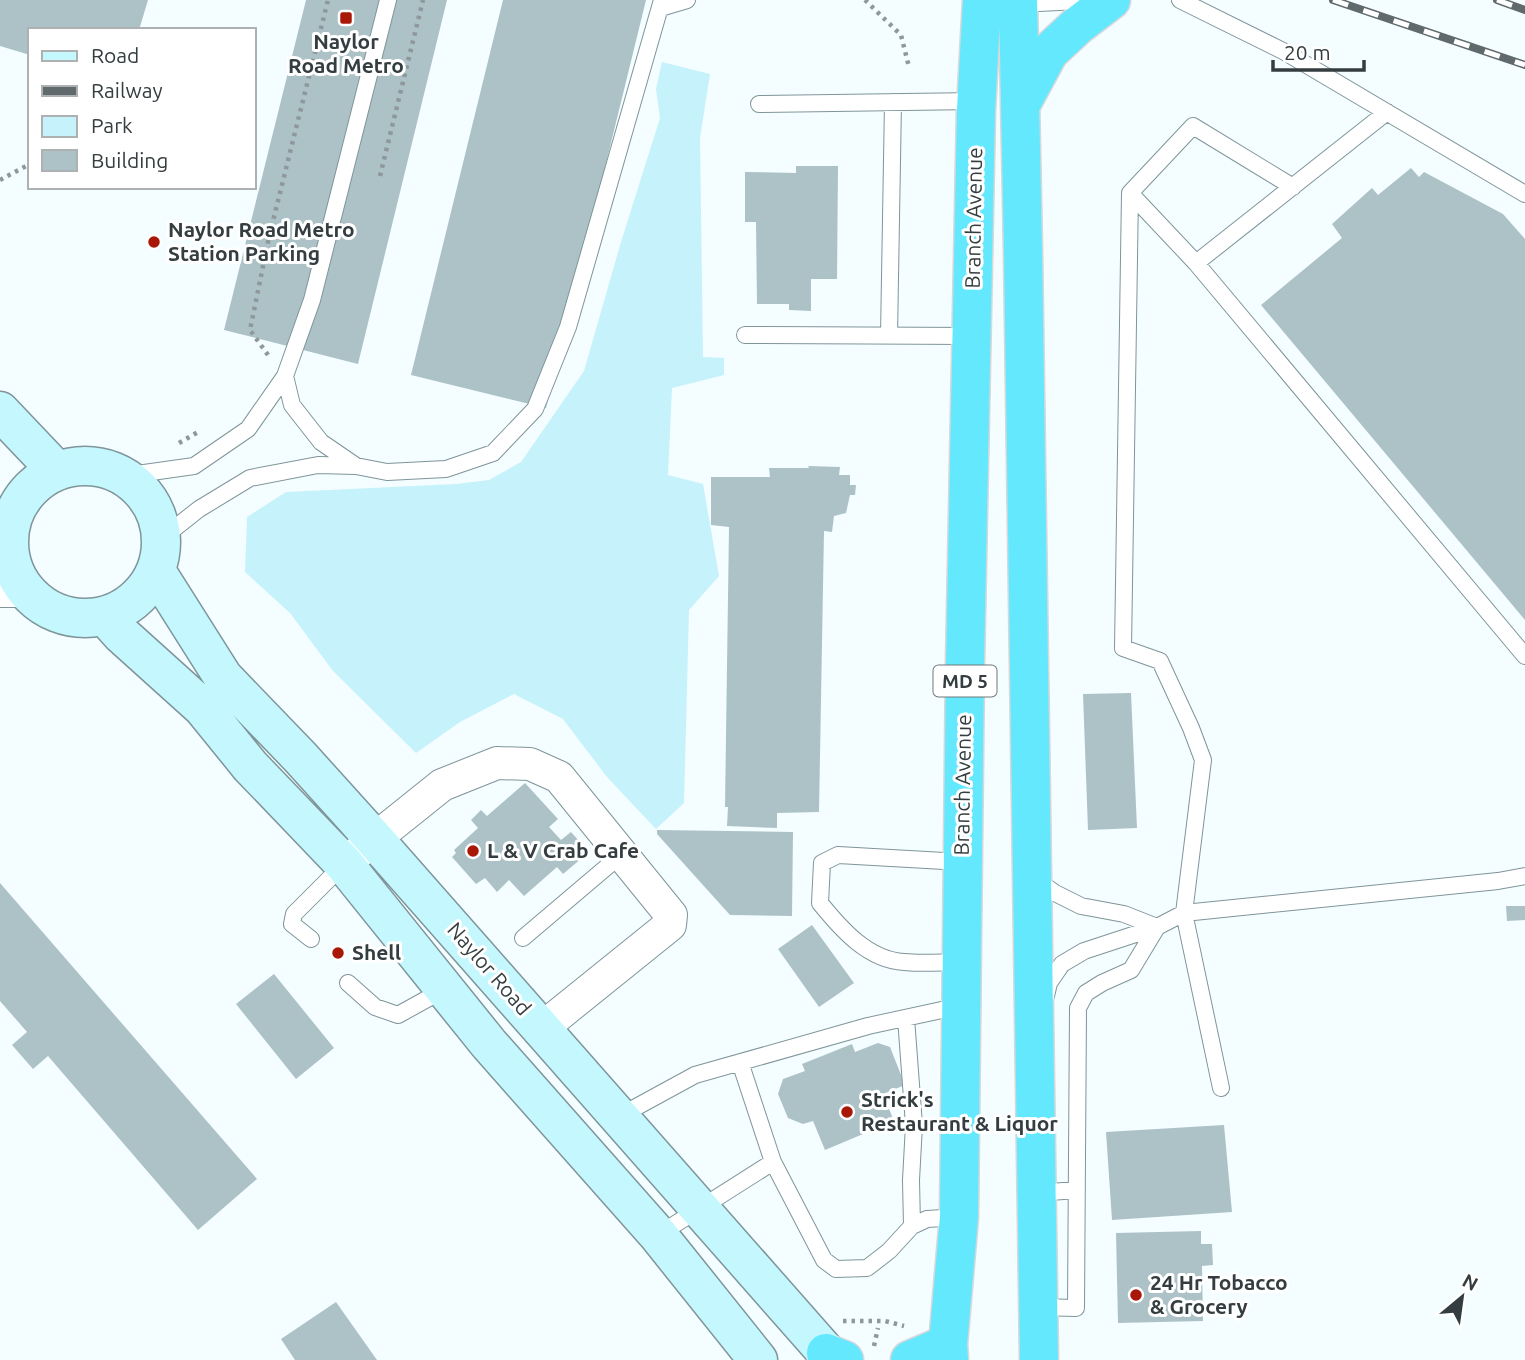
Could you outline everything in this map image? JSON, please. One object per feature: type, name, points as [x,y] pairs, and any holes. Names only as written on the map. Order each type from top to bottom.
[{"type":"highway","points":[[1020,106],[1049,51],[1111,0]]},
{"type":"highway","name":"Branch Avenue","points":[[948,1352],[959,1217],[960,962],[976,101],[995,2]]},
{"type":"highway","points":[[995,2],[1020,106],[1039,1360]]},
{"type":"highway","points":[[910,1343],[948,1352]]},
{"type":"main road","points":[[0,411],[57,471]]},
{"type":"main road","points":[[0,485],[5,495],[6,539],[14,570],[13,591],[63,615],[84,618],[105,616],[126,606],[144,591],[158,555],[156,514],[142,492],[122,476],[101,468],[78,466],[57,471],[35,484],[19,503],[6,539]]},
{"type":"main road","name":"Naylor Road","points":[[158,555],[223,677],[375,840],[698,1209],[834,1358]]},
{"type":"main road","points":[[105,616],[122,635],[203,708],[250,766],[344,864],[489,1044],[658,1235],[758,1360]]},
{"type":"street","points":[[344,864],[442,785],[497,763],[530,764],[559,776],[671,915],[670,925],[541,1029]]},
{"type":"lane","points":[[122,476],[194,466],[248,429],[285,376],[312,300],[388,0]]},
{"type":"lane","points":[[158,555],[199,509],[250,478],[318,465],[356,466],[387,472],[446,468],[493,453],[535,409],[568,327],[661,4],[687,0]]},
{"type":"lane","points":[[995,2],[1098,0]]},
{"type":"lane","points":[[1180,0],[1285,52],[1525,194]]},
{"type":"lane","points":[[759,104],[976,101]]},
{"type":"lane","points":[[889,336],[893,102]]},
{"type":"lane","points":[[1196,263],[1387,113]]},
{"type":"lane","points":[[1221,1088],[1184,913],[1203,760],[1160,661],[1124,648],[1130,193],[1193,126],[1293,187]]},
{"type":"lane","points":[[1130,193],[1196,263],[1525,656]]},
{"type":"lane","points":[[746,335],[972,337]]},
{"type":"lane","points":[[285,376],[292,405],[306,423],[321,442],[356,466]]},
{"type":"lane","points":[[523,938],[622,854]]},
{"type":"lane","points":[[960,962],[901,962],[879,955],[847,935],[820,903],[822,863],[838,855],[962,862]]},
{"type":"lane","points":[[311,939],[292,924],[294,914],[344,864]]},
{"type":"lane","points":[[1031,876],[1055,893],[1081,906],[1125,914],[1157,927]]},
{"type":"lane","points":[[1033,1044],[1049,983],[1062,964],[1084,951],[1157,927],[1184,913],[1525,876]]},
{"type":"lane","points":[[1037,1307],[1076,1308],[1078,1008],[1086,993],[1131,970],[1157,927]]},
{"type":"lane","points":[[348,983],[375,1007],[398,1015],[445,988]]},
{"type":"lane","points":[[618,1117],[695,1075],[868,1026],[960,1006]]},
{"type":"lane","points":[[906,1018],[914,1125],[912,1226]]},
{"type":"lane","points":[[740,1062],[773,1163],[824,1260],[836,1269],[867,1268],[889,1251],[912,1226],[927,1219],[959,1217]]},
{"type":"lane","points":[[658,1235],[773,1163]]},
{"type":"lane","points":[[1035,1193],[1077,1190]]},
{"type":"path","points":[[265,366],[268,354],[250,330],[269,237],[328,0]]},
{"type":"path","points":[[380,176],[424,0]]},
{"type":"path","points":[[865,0],[901,35],[909,67]]},
{"type":"path","points":[[0,180],[28,165]]},
{"type":"path","points":[[174,447],[183,439],[208,427]]},
{"type":"path","points":[[788,1310],[834,1322],[885,1321],[910,1343]]},
{"type":"green space","points":[[662,62],[710,74],[700,138],[703,357],[724,358],[724,375],[672,388],[668,475],[703,484],[719,576],[689,610],[684,803],[656,829],[607,777],[563,719],[514,694],[460,722],[416,753],[333,671],[290,613],[245,572],[247,517],[286,492],[489,480],[521,462],[584,371],[660,118],[656,89]]},
{"type":"building","points":[[0,0],[148,0],[140,28],[28,28],[28,54],[0,46]]},
{"type":"building","points":[[306,0],[447,0],[358,364],[224,330]]},
{"type":"building","points":[[503,0],[646,0],[546,408],[411,375]]},
{"type":"building","points":[[796,166],[838,166],[837,279],[811,279],[811,311],[789,310],[789,304],[757,304],[756,222],[745,222],[745,172],[796,173]]},
{"type":"building","points":[[1411,168],[1419,177],[1424,172],[1503,214],[1525,239],[1525,620],[1261,305],[1342,238],[1332,224],[1372,188],[1378,195]]},
{"type":"building","points":[[808,466],[840,467],[839,475],[850,475],[850,485],[856,485],[855,495],[850,495],[846,513],[834,516],[832,532],[824,531],[819,812],[777,813],[777,828],[727,826],[728,807],[725,807],[729,527],[711,525],[711,477],[770,477],[769,468],[809,468]]},
{"type":"building","points":[[1131,693],[1137,828],[1088,830],[1083,694]]},
{"type":"building","points":[[525,783],[558,819],[549,827],[561,840],[571,832],[589,852],[563,874],[557,867],[524,896],[509,880],[497,892],[485,878],[476,884],[452,857],[456,853],[454,850],[478,828],[471,820],[481,810],[487,816]]},
{"type":"building","points":[[657,830],[793,832],[792,916],[730,915],[657,834]]},
{"type":"building","points":[[0,883],[257,1179],[198,1230],[48,1056],[33,1069],[12,1045],[27,1032],[0,1001]]},
{"type":"building","points":[[1506,906],[1525,906],[1525,920],[1507,921]]},
{"type":"building","points":[[812,925],[854,983],[819,1007],[778,949]]},
{"type":"building","points":[[274,974],[334,1048],[296,1079],[236,1004]]},
{"type":"building","points":[[878,1043],[890,1047],[905,1085],[883,1094],[894,1121],[825,1150],[813,1121],[803,1124],[788,1118],[778,1094],[783,1079],[805,1071],[802,1064],[852,1044],[855,1052]]},
{"type":"building","points":[[1224,1125],[1232,1212],[1112,1220],[1106,1132]]},
{"type":"building","points":[[1201,1231],[1201,1244],[1212,1244],[1213,1265],[1202,1266],[1203,1321],[1118,1323],[1116,1233]]},
{"type":"building","points":[[336,1302],[377,1360],[295,1360],[281,1339]]},
{"type":"railway","points":[[1333,0],[1525,65]]},
{"type":"railway","points":[[1497,0],[1525,10]]},
{"type":"place","name":"Naylor Road Metro","points":[[346,18]]},
{"type":"place","name":"Naylor Road Metro Station Parking","points":[[154,242]]},
{"type":"place","name":"L & V Crab Cafe","points":[[473,851]]},
{"type":"place","name":"Shell","points":[[338,953]]},
{"type":"place","name":"Strick's Restaurant & Liquor","points":[[847,1112]]},
{"type":"place","name":"24 Hr Tobacco & Grocery","points":[[1136,1295]]}]
